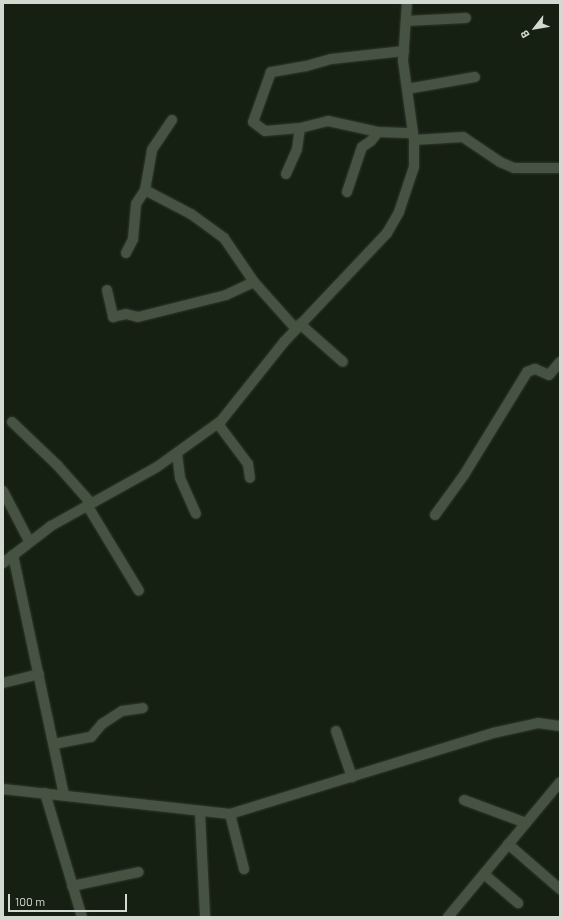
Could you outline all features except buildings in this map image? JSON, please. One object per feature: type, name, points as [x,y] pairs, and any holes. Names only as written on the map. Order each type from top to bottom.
[{"type":"street","points":[[3,563],[29,541],[177,453],[218,424],[298,326],[387,233],[408,189],[414,167],[413,136],[404,51],[407,3]]},
{"type":"street","points":[[406,21],[466,18]]},
{"type":"street","points":[[404,51],[331,58],[306,66],[271,72],[253,122],[265,131],[300,128],[328,121],[378,132],[413,136],[463,137],[500,162],[523,168],[560,168]]},
{"type":"street","points":[[407,89],[475,77]]},
{"type":"street","points":[[126,252],[133,238],[136,204],[145,190],[152,150],[172,120]]},
{"type":"street","points":[[286,174],[297,149],[300,128]]},
{"type":"street","points":[[347,192],[362,146],[371,141],[378,132]]},
{"type":"street","points":[[145,190],[211,227],[232,248],[254,282],[298,326],[343,362]]},
{"type":"street","points":[[107,290],[113,316],[126,314],[138,317],[226,295],[254,282]]},
{"type":"street","points":[[435,515],[464,475],[527,372],[535,369],[549,375],[560,362]]},
{"type":"street","points":[[12,422],[58,466],[89,504],[139,592]]},
{"type":"street","points":[[218,424],[248,464],[250,478]]},
{"type":"street","points":[[177,453],[180,478],[196,514]]},
{"type":"street","points":[[3,491],[29,541]]},
{"type":"street","points":[[13,555],[64,794]]},
{"type":"street","points":[[3,683],[38,674]]},
{"type":"street","points":[[54,744],[91,737],[102,724],[122,711],[143,708]]},
{"type":"street","points":[[3,789],[64,794],[200,813],[230,814],[493,733],[538,723],[560,726]]},
{"type":"street","points":[[336,731],[352,777]]},
{"type":"street","points":[[448,917],[526,823],[558,789]]},
{"type":"street","points":[[45,793],[82,917]]},
{"type":"street","points":[[464,800],[526,823]]},
{"type":"street","points":[[200,813],[205,917]]},
{"type":"street","points":[[230,814],[244,869]]},
{"type":"street","points":[[508,844],[560,889]]},
{"type":"street","points":[[72,886],[139,872]]},
{"type":"street","points":[[484,874],[518,903]]}]
